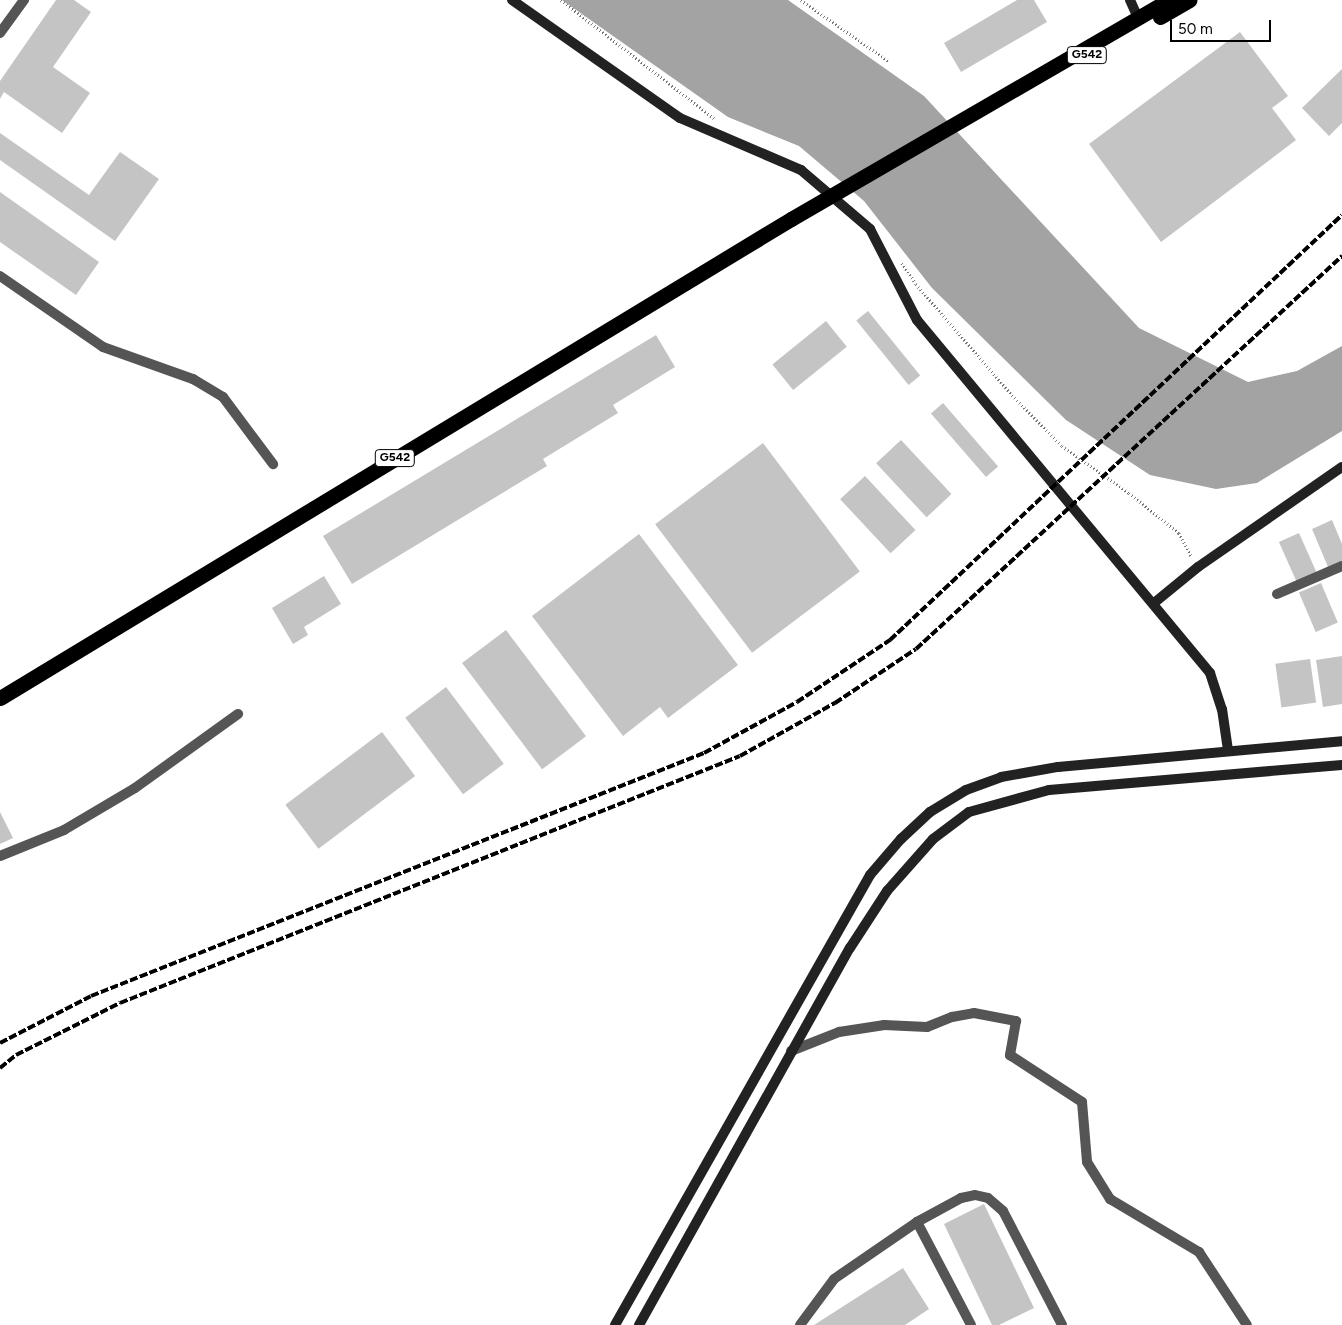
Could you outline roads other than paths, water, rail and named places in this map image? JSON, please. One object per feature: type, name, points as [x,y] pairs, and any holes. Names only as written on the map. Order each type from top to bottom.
[{"type":"highway","name":"G542","points":[[0,698],[791,219],[1169,0]]},
{"type":"highway","name":"G542","points":[[983,107],[1189,0]]},
{"type":"main road","points":[[512,0],[680,118],[802,170],[870,230],[917,320],[1154,603],[1210,673],[1222,709],[1228,750]]},
{"type":"main road","points":[[1130,0],[1138,18]]},
{"type":"main road","points":[[1154,603],[1198,567],[1342,467]]},
{"type":"main road","points":[[615,1325],[870,875],[901,839],[930,812],[958,794],[1001,777],[1058,767],[1342,741]]},
{"type":"main road","points":[[639,1325],[850,948],[886,891],[933,839],[969,812],[1049,790],[1342,764]]},
{"type":"street","points":[[0,33],[24,0]]},
{"type":"street","points":[[0,276],[103,347],[193,379],[223,397],[273,464]]},
{"type":"street","points":[[1276,594],[1342,566]]},
{"type":"street","points":[[0,856],[64,830],[128,792],[238,714]]},
{"type":"street","points":[[791,1051],[839,1032],[884,1024],[927,1026],[952,1017],[974,1014],[1016,1021],[1010,1055],[1082,1102],[1087,1162],[1110,1199],[1198,1252],[1247,1325]]},
{"type":"street","points":[[800,1325],[834,1279],[918,1222],[968,1196],[982,1196],[994,1201],[1003,1210],[1062,1325]]},
{"type":"street","points":[[918,1222],[971,1325]]},
{"type":"railway","points":[[0,1043],[91,996],[704,753],[797,702],[890,640],[1342,215]]},
{"type":"railway","points":[[0,1068],[16,1055],[120,1003],[740,756],[835,703],[916,649],[1342,256]]}]
